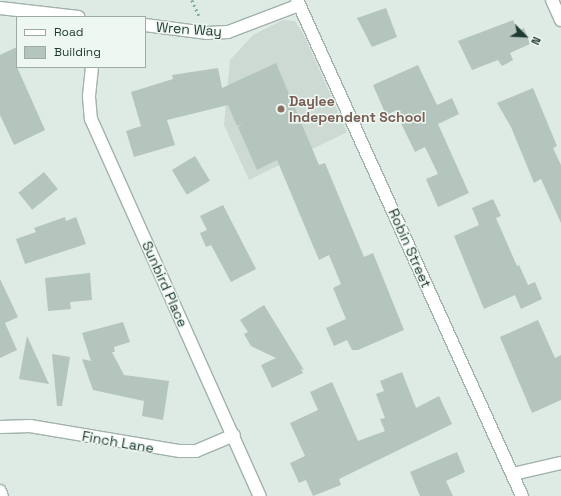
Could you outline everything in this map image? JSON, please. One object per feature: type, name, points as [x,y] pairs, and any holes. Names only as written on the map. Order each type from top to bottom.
[{"type":"street","points":[[552,0],[561,20]]},
{"type":"street","name":"Wren Way","points":[[146,25],[207,33],[228,32],[298,2]]},
{"type":"street","name":"Robin Street","points":[[298,2],[522,496]]},
{"type":"street","points":[[0,8],[69,16]]},
{"type":"street","name":"Sunbird Place","points":[[92,68],[89,97],[92,119],[260,496]]},
{"type":"street","name":"Finch Lane","points":[[0,427],[30,426],[180,451],[196,451],[234,435]]},
{"type":"street","points":[[513,474],[561,463]]},
{"type":"street","points":[[0,491],[2,496]]},
{"type":"shaded area","name":"Daylee Independent School","points":[[283,20],[295,21],[304,35],[347,132],[249,180],[224,125],[230,60],[253,35]]},
{"type":"building","points":[[386,8],[397,37],[372,47],[357,18]]},
{"type":"building","points":[[513,20],[518,31],[524,28],[530,44],[510,53],[513,60],[502,66],[498,60],[472,70],[458,41]]},
{"type":"building","points":[[16,47],[16,68],[17,68],[45,130],[14,145],[0,115],[0,55]]},
{"type":"building","points":[[276,63],[319,165],[325,163],[364,257],[373,253],[404,330],[358,350],[352,350],[347,340],[334,346],[326,328],[346,319],[333,288],[341,284],[329,255],[319,260],[277,160],[257,170],[238,127],[243,124],[237,126],[228,105],[167,120],[175,145],[134,157],[126,131],[141,126],[131,92],[173,79],[172,75],[218,68],[222,88]]},
{"type":"building","points":[[418,65],[437,105],[452,98],[459,114],[438,124],[469,193],[438,207],[426,179],[438,174],[425,147],[415,152],[395,111],[386,115],[373,85]]},
{"type":"building","points":[[533,88],[557,146],[553,148],[561,165],[561,223],[541,179],[534,183],[511,127],[497,103]]},
{"type":"building","points":[[195,156],[210,181],[187,195],[172,170]]},
{"type":"building","points":[[44,172],[58,189],[32,210],[18,193]]},
{"type":"building","points":[[493,199],[501,216],[496,218],[517,266],[519,265],[528,285],[535,282],[542,299],[521,309],[515,295],[484,309],[454,236],[479,225],[472,208]]},
{"type":"building","points":[[223,205],[256,269],[231,282],[211,245],[206,247],[200,233],[207,230],[200,216]]},
{"type":"building","points":[[65,217],[66,221],[76,217],[86,244],[25,264],[16,239],[36,232],[34,228]]},
{"type":"building","points":[[90,273],[92,300],[70,302],[71,309],[48,311],[45,278]]},
{"type":"building","points":[[0,279],[18,317],[5,323],[17,350],[0,358]]},
{"type":"building","points":[[264,305],[304,370],[301,369],[303,373],[272,388],[261,365],[276,358],[251,346],[244,334],[248,332],[240,320]]},
{"type":"building","points":[[538,320],[555,358],[561,355],[561,400],[532,413],[500,337]]},
{"type":"building","points":[[123,322],[130,342],[114,347],[115,352],[112,352],[124,375],[169,381],[163,420],[142,416],[144,401],[93,390],[82,359],[91,361],[82,333]]},
{"type":"building","points":[[27,336],[49,384],[19,379]]},
{"type":"building","points":[[52,354],[70,357],[62,406],[57,406]]},
{"type":"building","points":[[402,372],[416,408],[439,396],[452,424],[339,479],[341,485],[313,496],[306,480],[299,483],[290,463],[305,456],[290,423],[318,410],[310,392],[332,382],[358,441],[385,431],[380,419],[385,418],[376,394],[384,391],[380,381]]},
{"type":"building","points":[[457,452],[465,472],[446,481],[453,496],[420,496],[410,472]]},
{"type":"place","name":"Daylee Independent School","points":[[281,109]]}]
